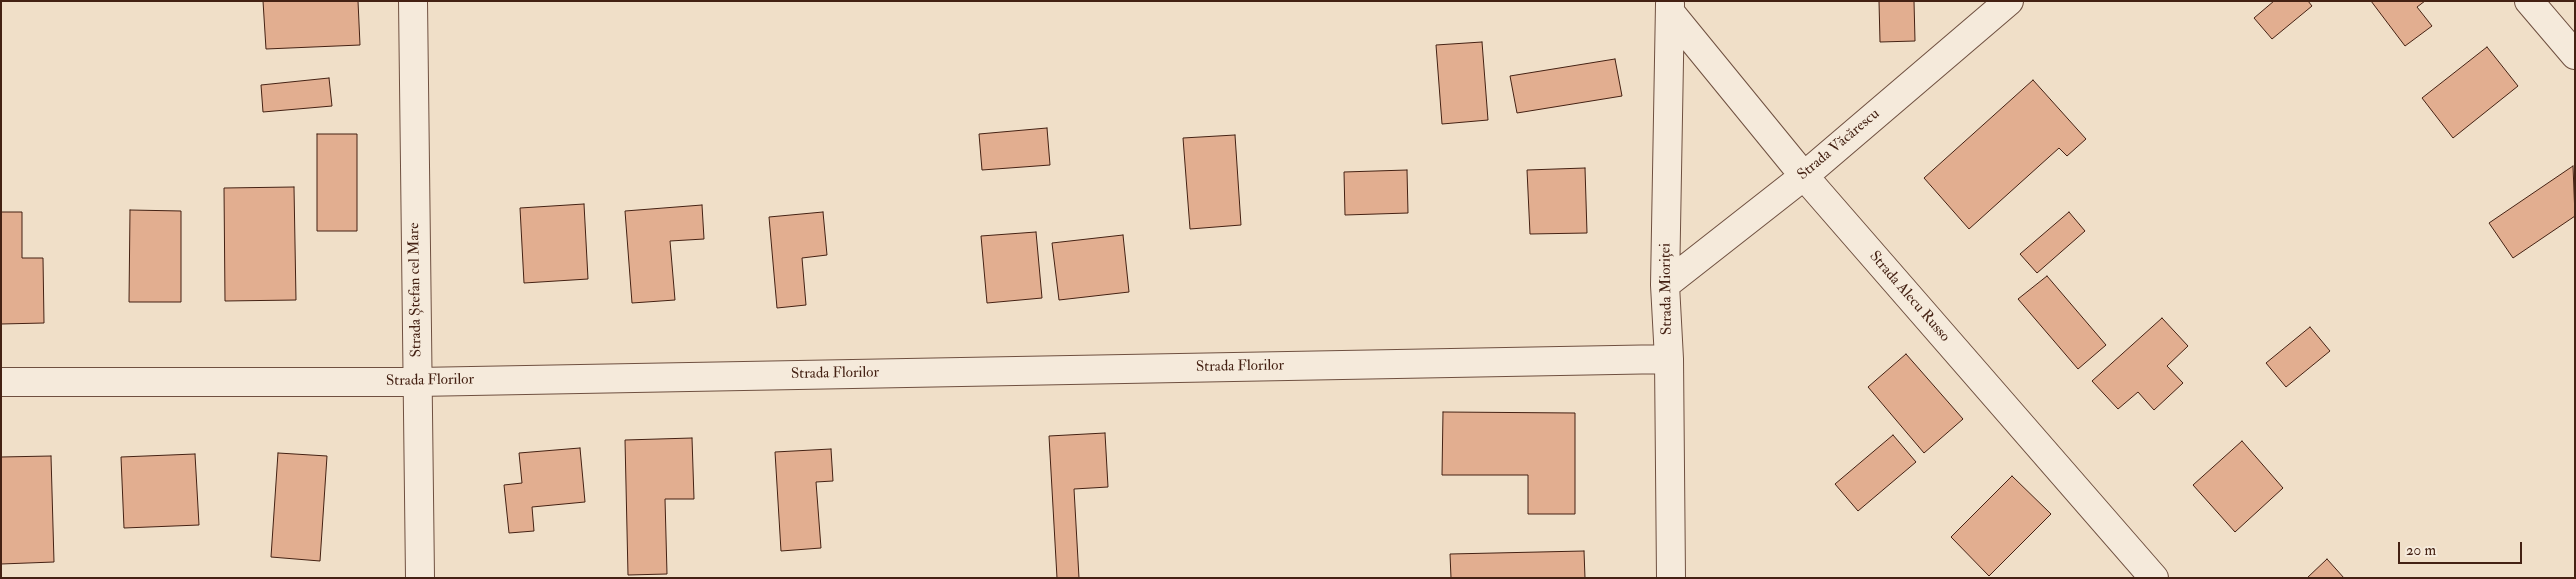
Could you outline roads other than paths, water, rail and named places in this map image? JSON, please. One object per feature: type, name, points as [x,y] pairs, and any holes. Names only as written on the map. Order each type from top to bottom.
[{"type":"street","name":"Strada Ștefan cel Mare","points":[[413,1],[420,578]]},
{"type":"street","name":"Strada Văcărescu","points":[[1665,285],[1804,176],[2009,1]]},
{"type":"street","points":[[2528,1],[2575,55]]},
{"type":"street","name":"Strada Alecu Russo","points":[[1670,7],[1804,176],[2154,578]]},
{"type":"street","name":"Strada Mioriței","points":[[1670,7],[1665,285],[1669,359],[1671,578]]},
{"type":"street","name":"Strada Florilor","points":[[1,382],[417,382],[1669,359]]}]
